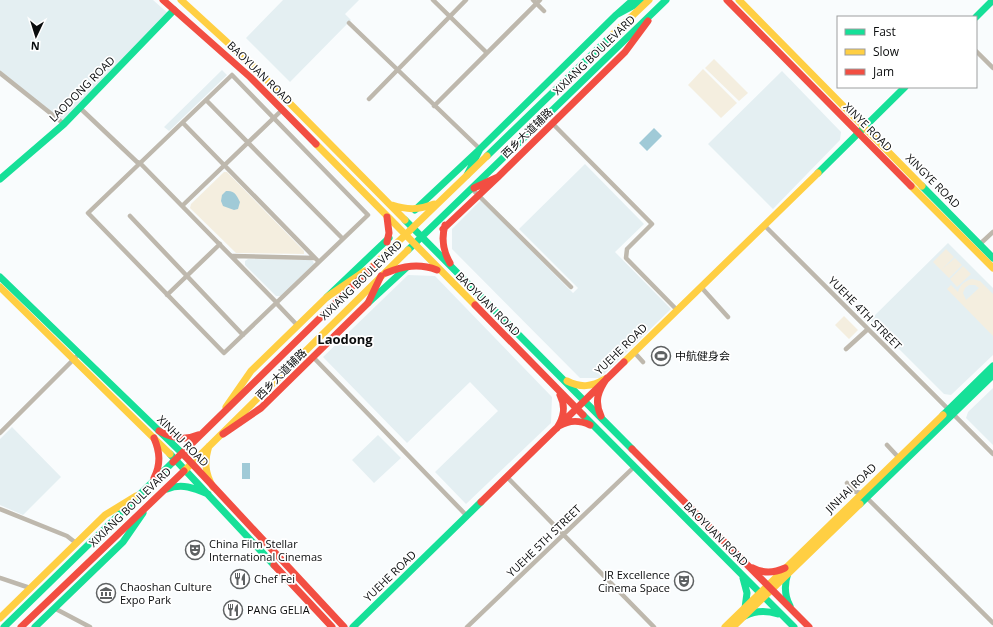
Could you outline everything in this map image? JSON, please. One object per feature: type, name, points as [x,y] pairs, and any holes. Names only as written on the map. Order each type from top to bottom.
[{"type":"main road","name":"BAOYUAN ROAD","points":[[163,0],[250,77],[597,430],[794,627]]},
{"type":"main road","points":[[616,15],[633,0]]},
{"type":"main road","name":"西乡大道辅路","points":[[467,175],[480,150],[616,15],[644,0]]},
{"type":"main road","name":"XIXIANG BOULEVARD","points":[[4,627],[412,228],[649,0]]},
{"type":"main road","name":"XIXIANG BOULEVARD","points":[[21,627],[666,0]]},
{"type":"main road","name":"XINYE ROAD","points":[[727,0],[993,268]]},
{"type":"main road","name":"XINGYE ROAD","points":[[739,0],[993,258]]},
{"type":"main road","points":[[977,16],[993,0]]},
{"type":"main road","name":"BAOYUAN ROAD","points":[[183,1],[251,64],[455,272],[809,627]]},
{"type":"main road","name":"LAODONG ROAD","points":[[0,179],[64,124],[174,10]]},
{"type":"main road","name":"西乡大道辅路","points":[[472,188],[498,177],[625,52],[654,12]]},
{"type":"main road","name":"YUEHE ROAD","points":[[353,627],[576,408],[765,226],[904,88]]},
{"type":"main road","points":[[415,210],[480,150]]},
{"type":"main road","points":[[443,229],[498,177]]},
{"type":"main road","points":[[373,202],[377,204],[380,203],[382,200],[380,195]]},
{"type":"main road","points":[[389,205],[407,210],[415,210],[427,207],[444,198]]},
{"type":"main road","points":[[455,205],[443,229],[442,243],[444,251],[455,272]]},
{"type":"main road","points":[[372,267],[388,238],[389,228],[387,217]]},
{"type":"main road","points":[[327,297],[388,238]]},
{"type":"main road","points":[[382,275],[407,266],[415,265],[431,268],[438,271],[448,279]]},
{"type":"main road","points":[[368,303],[407,266]]},
{"type":"main road","name":"西乡大道辅路","points":[[220,416],[251,371],[327,297],[372,267]]},
{"type":"main road","name":"西乡大道辅路","points":[[213,442],[261,408],[313,358],[368,303],[382,275]]},
{"type":"main road","name":"XINHU ROAD","points":[[0,277],[185,469],[332,627]]},
{"type":"main road","name":"XINHU ROAD","points":[[0,287],[182,453],[344,627]]},
{"type":"main road","name":"JINHAI ROAD","points":[[733,627],[745,616],[762,595],[786,570],[950,411],[993,366]]},
{"type":"main road","name":"JINHAI ROAD","points":[[950,411],[993,375]]},
{"type":"main road","points":[[559,376],[575,385],[586,387],[592,386],[607,378]]},
{"type":"main road","points":[[607,378],[600,388],[596,400],[598,410],[609,426]]},
{"type":"main road","points":[[549,381],[563,401],[564,406],[563,416],[557,428]]},
{"type":"main road","points":[[557,428],[567,422],[577,420],[588,424],[597,430]]},
{"type":"main road","points":[[159,431],[172,438],[182,439],[192,438],[205,431]]},
{"type":"main road","points":[[149,486],[156,473],[159,463],[159,451],[154,438]]},
{"type":"main road","points":[[213,442],[204,465],[206,474],[214,487]]},
{"type":"main road","points":[[160,493],[174,486],[182,485],[208,494]]},
{"type":"main road","points":[[0,618],[105,515],[143,492]]},
{"type":"main road","points":[[35,627],[123,542],[148,505]]},
{"type":"main road","points":[[744,562],[752,568],[766,573],[786,570],[785,594],[793,611]]},
{"type":"main road","points":[[740,572],[747,590],[748,600],[745,608]]},
{"type":"main road","name":"JINHAI ROAD","points":[[725,627],[745,608],[762,595]]},
{"type":"main road","points":[[745,616],[750,612],[762,610],[772,612],[783,617]]},
{"type":"street","points":[[433,0],[487,53]]},
{"type":"street","points":[[369,99],[466,0]]},
{"type":"street","points":[[434,106],[537,1],[544,11]]},
{"type":"street","points":[[349,23],[480,150]]},
{"type":"street","points":[[977,52],[993,68]]},
{"type":"street","points":[[0,73],[64,124]]},
{"type":"street","points":[[232,75],[273,118],[368,215],[224,353],[88,213],[232,75]]},
{"type":"street","points":[[206,100],[343,239]]},
{"type":"street","points":[[80,108],[137,162],[140,163],[277,302],[278,305],[298,326]]},
{"type":"street","points":[[182,206],[282,110]]},
{"type":"street","points":[[183,123],[319,262]]},
{"type":"street","points":[[552,124],[652,224],[626,249],[626,258],[677,310]]},
{"type":"street","points":[[472,188],[478,196],[571,287]]},
{"type":"street","points":[[130,216],[243,335]]},
{"type":"street","name":"YUEHE 4TH STREET","points":[[765,226],[993,454]]},
{"type":"street","points":[[980,244],[993,232]]},
{"type":"street","points":[[167,294],[220,244]]},
{"type":"street","points":[[232,256],[315,258]]},
{"type":"street","points":[[701,287],[728,317]]},
{"type":"street","points":[[846,349],[868,329]]},
{"type":"street","points":[[634,352],[643,362]]},
{"type":"street","points":[[0,433],[76,357]]},
{"type":"street","points":[[313,358],[467,516]]},
{"type":"street","points":[[887,445],[901,459]]},
{"type":"street","name":"YUEHE 5TH STREET","points":[[467,627],[634,467]]},
{"type":"street","points":[[507,477],[654,627]]},
{"type":"street","points":[[847,483],[856,492],[864,495],[993,623]]},
{"type":"street","points":[[0,509],[67,536],[76,543]]},
{"type":"street","points":[[0,578],[30,588]]},
{"type":"street","points":[[54,608],[90,627]]},
{"type":"shaded area","points":[[0,0],[153,0],[170,15],[64,124],[0,73]]},
{"type":"shaded area","points":[[283,0],[359,0],[345,14],[351,20],[290,82],[246,38]]},
{"type":"shaded area","points":[[714,59],[748,93],[739,101],[705,68]]},
{"type":"shaded area","points":[[703,69],[737,103],[721,118],[688,85]]},
{"type":"shaded area","points":[[222,70],[227,75],[169,131],[164,127]]},
{"type":"shaded area","points":[[782,71],[841,132],[840,140],[773,209],[708,144]]},
{"type":"shaded area","points":[[585,164],[644,224],[615,252],[671,309],[600,378],[580,378],[452,249],[452,229],[481,200],[573,293],[578,288],[519,229]]},
{"type":"shaded area","points":[[224,172],[227,172],[304,251],[304,254],[236,253],[190,208],[191,204]]},
{"type":"shaded area","points":[[948,243],[993,288],[993,355],[951,395],[944,394],[870,320]]},
{"type":"shaded area","points":[[946,249],[954,257],[941,270],[933,262]]},
{"type":"shaded area","points":[[955,258],[962,265],[949,278],[941,270]]},
{"type":"shaded area","points":[[248,259],[311,260],[314,264],[282,296],[276,296],[245,265],[245,261]]},
{"type":"shaded area","points":[[963,266],[971,274],[957,287],[950,279]]},
{"type":"shaded area","points":[[408,275],[435,276],[552,397],[551,423],[466,504],[435,472],[498,411],[470,382],[407,443],[323,357]]},
{"type":"shaded area","points":[[972,279],[980,281],[993,294],[993,336],[947,289],[951,285],[958,292],[963,284]],"holes":[[[969,285],[975,285],[979,288],[966,300],[963,293],[965,288]]]},
{"type":"shaded area","points":[[844,316],[858,330],[849,339],[835,325]]},
{"type":"shaded area","points":[[993,388],[993,445],[966,418],[968,412]]},
{"type":"shaded area","points":[[12,427],[61,477],[23,515],[0,505],[0,439]]},
{"type":"shaded area","points":[[378,435],[401,458],[374,483],[352,460]]},
{"type":"water","points":[[654,128],[662,136],[647,151],[639,143]]},
{"type":"water","points":[[226,191],[232,191],[237,196],[240,202],[238,209],[234,210],[223,206],[221,201],[222,195]]},
{"type":"water","points":[[242,463],[250,463],[250,479],[242,479]]},
{"type":"traffic: fast","points":[[616,15],[633,0]]},
{"type":"traffic: fast","points":[[467,175],[480,149],[616,15],[644,0]]},
{"type":"traffic: fast","points":[[408,250],[666,0]]},
{"type":"traffic: fast","points":[[977,16],[993,0]]},
{"type":"traffic: fast","points":[[0,179],[64,124],[174,10]]},
{"type":"traffic: fast","points":[[487,156],[611,36]]},
{"type":"traffic: fast","points":[[818,173],[904,88]]},
{"type":"traffic: fast","points":[[415,210],[480,149]]},
{"type":"traffic: fast","points":[[922,186],[993,258]]},
{"type":"traffic: fast","points":[[405,220],[632,449]]},
{"type":"traffic: fast","points":[[327,297],[389,238]]},
{"type":"traffic: fast","points":[[368,303],[406,268]]},
{"type":"traffic: fast","points":[[0,277],[185,456]]},
{"type":"traffic: fast","points":[[943,415],[993,366]]},
{"type":"traffic: fast","points":[[860,504],[993,375]]},
{"type":"traffic: fast","points":[[583,415],[794,627]]},
{"type":"traffic: fast","points":[[170,454],[274,565]]},
{"type":"traffic: fast","points":[[4,627],[173,462]]},
{"type":"traffic: fast","points":[[167,489],[183,486],[208,494]]},
{"type":"traffic: fast","points":[[353,627],[481,502]]},
{"type":"traffic: fast","points":[[35,627],[123,542],[143,513]]},
{"type":"traffic: fast","points":[[788,573],[785,590],[790,606]]},
{"type":"traffic: fast","points":[[743,578],[747,593],[745,608]]},
{"type":"traffic: fast","points":[[745,616],[761,611],[778,614]]},
{"type":"traffic: slow","points":[[181,0],[251,64],[405,220]]},
{"type":"traffic: slow","points":[[611,36],[649,0]]},
{"type":"traffic: slow","points":[[739,0],[922,186]]},
{"type":"traffic: slow","points":[[316,144],[475,305]]},
{"type":"traffic: slow","points":[[372,267],[487,156]]},
{"type":"traffic: slow","points":[[624,362],[818,173]]},
{"type":"traffic: slow","points":[[911,186],[993,268]]},
{"type":"traffic: slow","points":[[392,205],[413,209],[434,204]]},
{"type":"traffic: slow","points":[[184,471],[408,250]]},
{"type":"traffic: slow","points":[[226,407],[251,371],[327,297],[365,271]]},
{"type":"traffic: slow","points":[[0,287],[170,454]]},
{"type":"traffic: slow","points":[[567,381],[577,385],[586,386],[595,384],[605,379]]},
{"type":"traffic: slow","points":[[725,627],[943,415]]},
{"type":"traffic: slow","points":[[209,446],[206,457],[206,467],[208,477],[213,487]]},
{"type":"traffic: slow","points":[[0,618],[105,515],[136,496]]},
{"type":"traffic: slow","points":[[733,627],[860,504]]},
{"type":"traffic: jam","points":[[163,0],[250,77],[316,144]]},
{"type":"traffic: jam","points":[[727,0],[911,186]]},
{"type":"traffic: jam","points":[[474,188],[498,177],[625,52],[648,21]]},
{"type":"traffic: jam","points":[[443,229],[498,177]]},
{"type":"traffic: jam","points":[[387,217],[389,233],[387,242]]},
{"type":"traffic: jam","points":[[445,225],[443,245],[450,263]]},
{"type":"traffic: jam","points":[[386,273],[411,266],[437,270]]},
{"type":"traffic: jam","points":[[173,462],[372,267]]},
{"type":"traffic: jam","points":[[223,434],[261,408],[368,303],[381,276]]},
{"type":"traffic: jam","points":[[475,305],[583,415]]},
{"type":"traffic: jam","points":[[481,502],[624,362]]},
{"type":"traffic: jam","points":[[601,416],[597,401],[601,387],[607,378]]},
{"type":"traffic: jam","points":[[557,428],[564,408],[560,395]]},
{"type":"traffic: jam","points":[[559,426],[574,421],[590,425]]},
{"type":"traffic: jam","points":[[159,431],[178,438],[188,438],[198,435]]},
{"type":"traffic: jam","points":[[154,438],[158,448],[159,458],[158,468],[154,478]]},
{"type":"traffic: jam","points":[[632,449],[809,627]]},
{"type":"traffic: jam","points":[[185,456],[344,627]]},
{"type":"traffic: jam","points":[[21,627],[184,471]]},
{"type":"traffic: jam","points":[[274,565],[332,627]]},
{"type":"traffic: jam","points":[[753,568],[769,572],[785,568]]},
{"type":"place","name":"中航健身会","points":[[661,356]]},
{"type":"place","name":"China Film Stellar International Cinemas","points":[[195,550]]},
{"type":"place","name":"Chef Fei","points":[[240,579]]},
{"type":"place","name":"JR Excellence Cinema Space","points":[[684,581]]},
{"type":"place","name":"Chaoshan Culture Expo Park","points":[[106,593]]},
{"type":"place","name":"PANG GELIA","points":[[233,610]]},
{"type":"district","name":"Laodong","points":[[345,339]]}]
